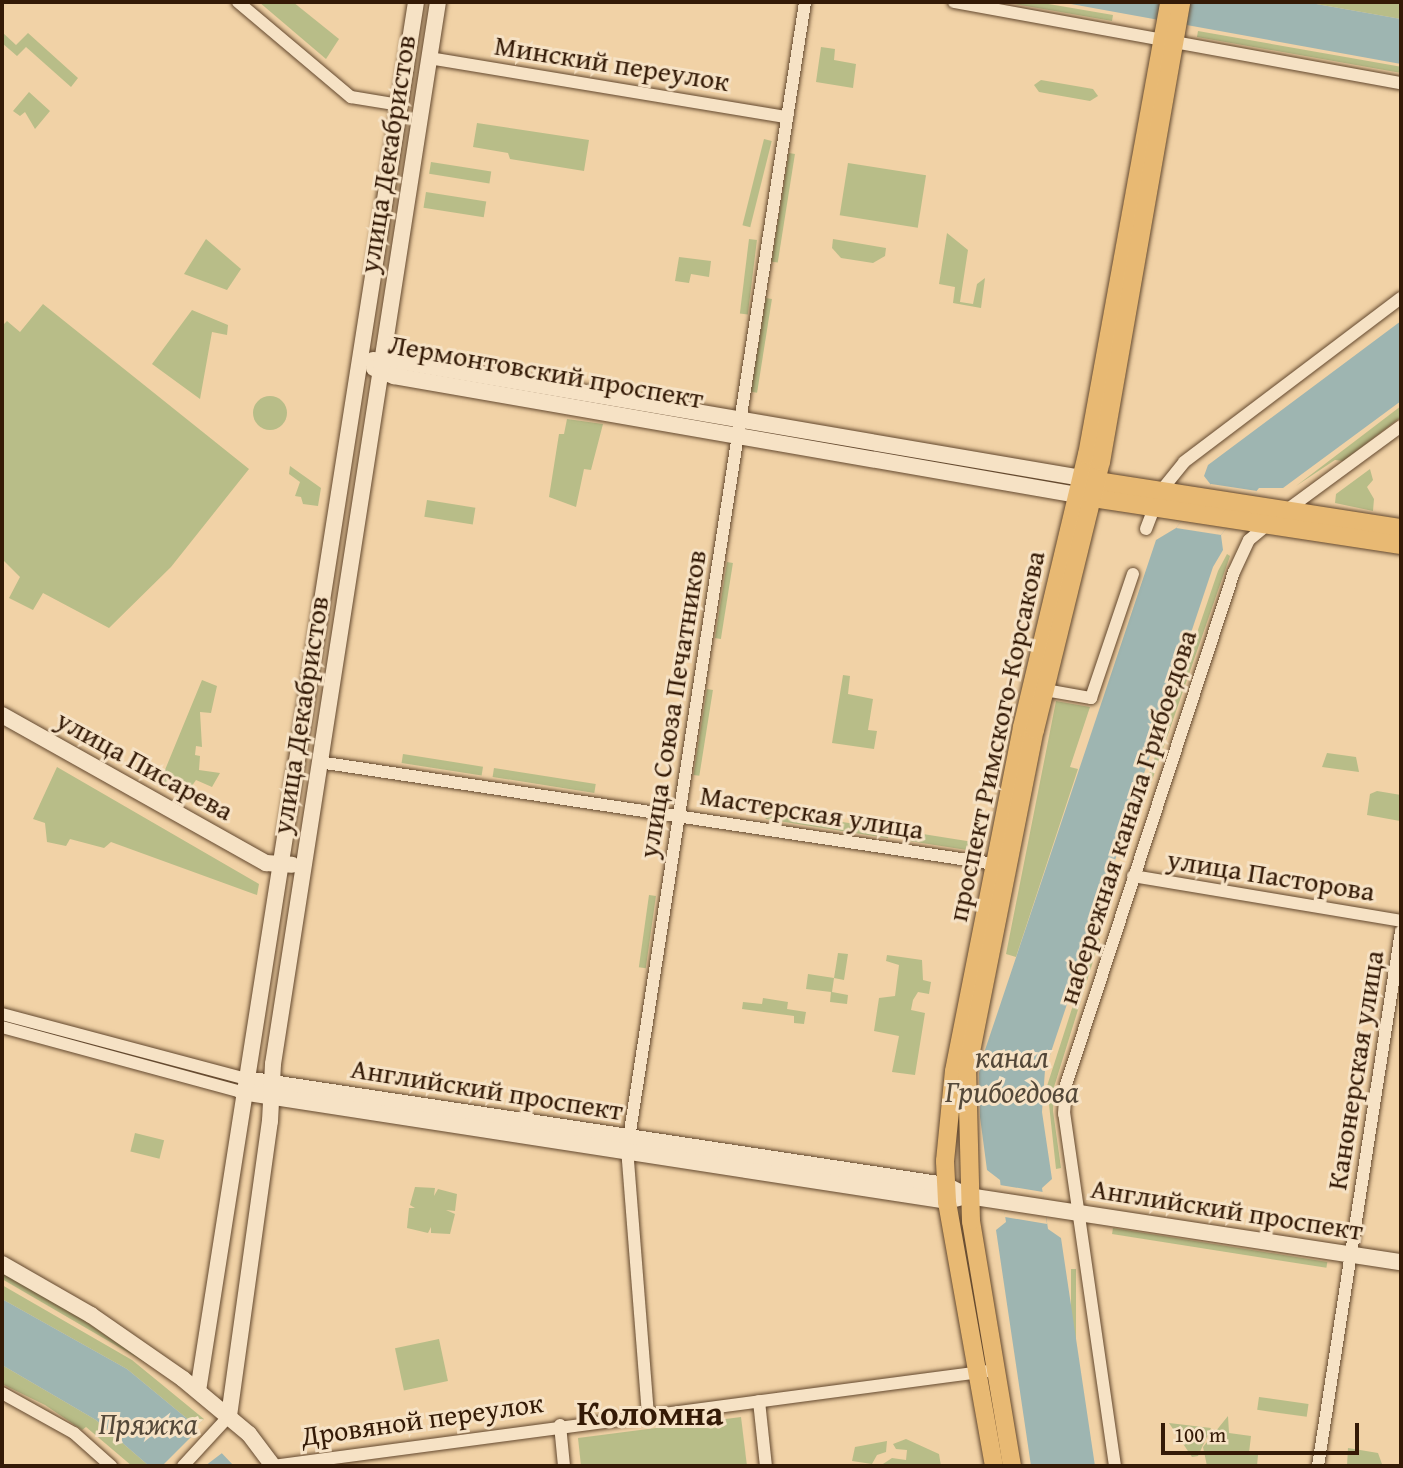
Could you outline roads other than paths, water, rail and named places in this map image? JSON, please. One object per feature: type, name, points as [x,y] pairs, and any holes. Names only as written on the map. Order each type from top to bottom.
[{"type":"main road","name":"улица Декабристов","points":[[198,1391],[416,2]]},
{"type":"main road","name":"улица Декабристов","points":[[229,1416],[304,863],[438,2]]},
{"type":"main road","points":[[1169,2],[1172,22]]},
{"type":"main road","points":[[1172,22],[1181,2]]},
{"type":"main road","name":"проспект Римского-Корсакова","points":[[1012,1466],[968,1196],[967,1072],[999,865],[1045,690],[1086,488],[1172,22]]},
{"type":"main road","name":"Лермонтовский проспект","points":[[360,361],[1194,506]]},
{"type":"main road","name":"проспект Римского-Корсакова","points":[[994,1466],[974,1373],[946,1193],[954,1071],[1086,488]]},
{"type":"main road","points":[[1194,506],[1246,505],[1401,528]]},
{"type":"main road","points":[[1194,506],[1234,519],[1401,545]]},
{"type":"main road","name":"улица Писарева","points":[[2,715],[266,863],[282,868]]},
{"type":"main road","points":[[282,868],[304,863]]},
{"type":"main road","name":"Английский проспект","points":[[244,1086],[1401,1262]]},
{"type":"main road","points":[[2,1264],[91,1315],[198,1391],[229,1416],[273,1466]]},
{"type":"street","points":[[238,2],[351,97],[400,106]]},
{"type":"street","name":"улица Союза Печатников","points":[[648,1415],[628,1144],[805,2]]},
{"type":"street","points":[[954,2],[1401,83]]},
{"type":"street","name":"Минский переулок","points":[[429,58],[787,117]]},
{"type":"street","points":[[1146,529],[1157,500],[1184,462],[1401,298]]},
{"type":"street","name":"набережная канала Грибоедова","points":[[1115,1466],[1064,1114],[1066,1085],[1234,572],[1249,540],[1401,426]]},
{"type":"street","points":[[1045,690],[1091,698],[1133,574]]},
{"type":"street","name":"Мастерская улица","points":[[319,762],[999,865]]},
{"type":"street","name":"улица Пасторова","points":[[1133,876],[1401,921]]},
{"type":"street","name":"Канонерская улица","points":[[1318,1466],[1401,931]]},
{"type":"street","name":"Английский проспект","points":[[2,1014],[244,1086]]},
{"type":"street","name":"Английский проспект","points":[[2,1027],[244,1086]]},
{"type":"street","name":"Дровяной переулок","points":[[273,1466],[560,1425],[995,1370]]},
{"type":"street","points":[[2,1393],[66,1427],[111,1466]]},
{"type":"street","points":[[759,1401],[766,1466]]},
{"type":"street","name":"улица Декабристов","points":[[183,1466],[229,1416]]},
{"type":"street","points":[[560,1425],[564,1466]]},
{"type":"water","points":[[1060,2],[1305,2],[1401,19],[1401,64]]},
{"type":"water","name":"канал Грибоедова","points":[[1401,321],[1401,401],[1283,488],[1259,488],[1221,535],[1223,550],[1213,567],[1045,1070],[1042,1112],[1052,1179],[1042,1188],[1048,1229],[1061,1238],[1095,1466],[1031,1466],[996,1230],[1006,1222],[1000,1180],[987,1170],[980,1117],[979,1073],[984,1053],[1156,540],[1176,528],[1211,485],[1204,476],[1208,465]]},
{"type":"water","name":"Пряжка","points":[[2,1299],[127,1369],[196,1426],[234,1466],[149,1466],[96,1420],[2,1365]]},
{"type":"district","name":"Коломна","points":[[650,1413]]}]
